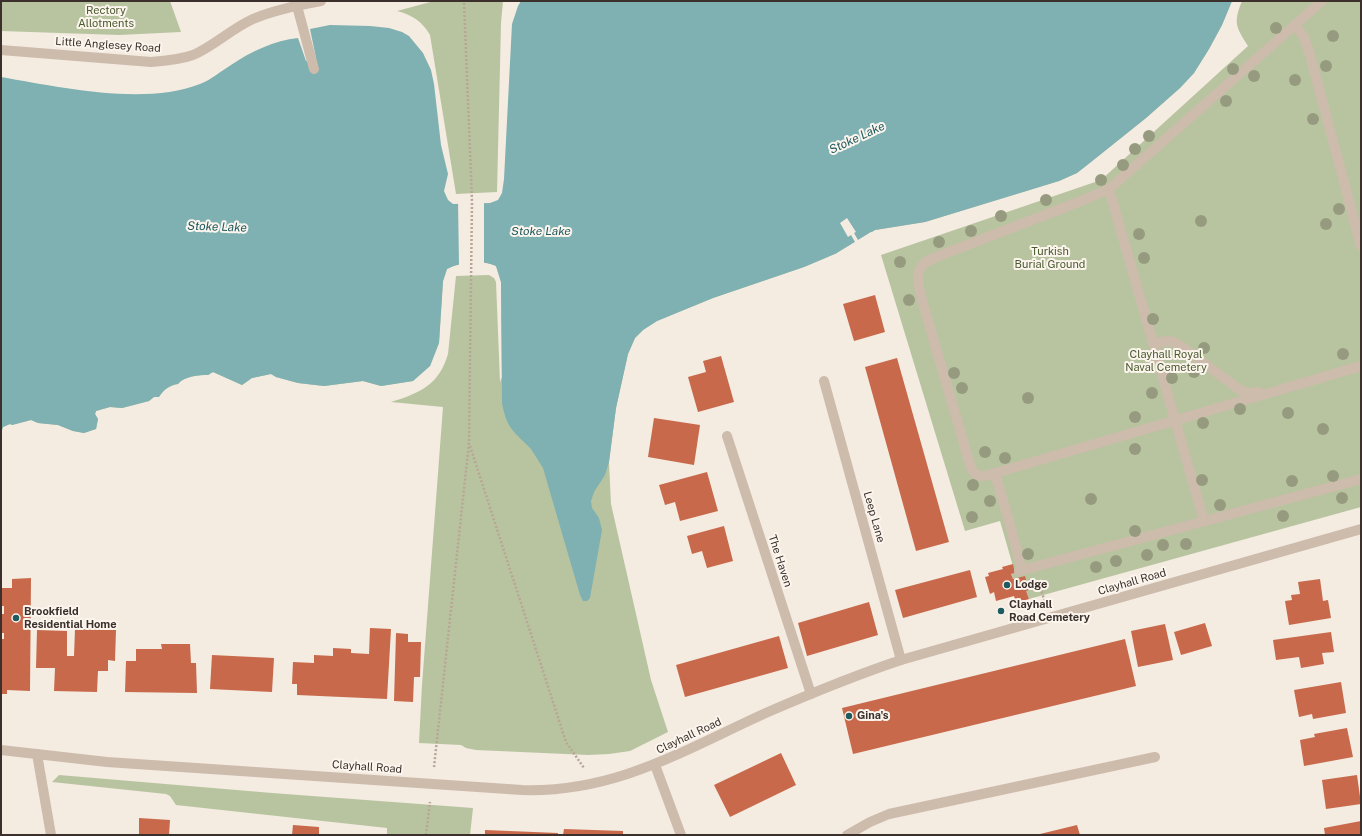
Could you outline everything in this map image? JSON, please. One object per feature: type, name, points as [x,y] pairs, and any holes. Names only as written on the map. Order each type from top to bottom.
[{"type":"street","name":"Little Anglesey Road","points":[[1,50],[151,62],[169,61],[193,55],[236,28],[264,15],[321,1]]},
{"type":"street","points":[[1322,1],[1108,189],[1081,201],[931,259],[920,266],[918,279],[920,293],[972,470],[978,476],[994,474],[1361,366]]},
{"type":"street","points":[[297,6],[314,69]]},
{"type":"street","points":[[1295,25],[1304,37],[1310,55],[1361,246]]},
{"type":"street","points":[[1108,189],[1204,521]]},
{"type":"street","points":[[1153,344],[1167,341],[1174,342],[1185,348],[1233,385],[1248,393],[1282,389]]},
{"type":"street","name":"Leep Lane","points":[[824,381],[901,660]]},
{"type":"street","name":"The Haven","points":[[727,436],[811,694]]},
{"type":"street","points":[[994,474],[1009,521],[1021,570],[1361,478]]},
{"type":"street","name":"Clayhall Road","points":[[1,750],[107,762],[432,784],[539,790],[564,789],[594,784],[655,765],[768,712],[901,660],[1361,529]]},
{"type":"street","points":[[37,754],[51,835]]},
{"type":"street","points":[[847,835],[880,817],[890,814],[1156,757]]},
{"type":"street","points":[[655,765],[682,835]]},
{"type":"path","points":[[426,835],[469,443],[472,201],[464,1]]},
{"type":"path","points":[[469,443],[566,742],[594,784]]},
{"type":"path","points":[[1034,567],[1049,618]]},
{"type":"green space","name":"Rectory Allotments","points":[[1,1],[170,1],[181,32],[119,35],[1,31]]},
{"type":"green space","points":[[434,1],[503,1],[501,23],[497,192],[456,194],[430,35],[424,26],[416,19],[397,11]]},
{"type":"green space","points":[[1232,1],[1222,25],[1194,73],[1180,88],[1146,118],[1077,173],[1059,181],[925,222],[875,230],[837,253],[804,267],[713,298],[657,321],[643,330],[635,338],[628,354],[616,408],[609,462],[611,504],[651,680],[668,732],[630,751],[588,755],[476,750],[466,748],[461,745],[419,743],[443,407],[391,402],[411,395],[427,386],[434,380],[444,365],[448,354],[456,276],[489,275],[494,278],[496,282],[500,382],[502,377],[501,282],[496,266],[471,262],[447,269],[443,281],[439,343],[430,366],[413,381],[381,386],[363,381],[324,386],[298,383],[276,377],[271,374],[252,378],[242,385],[213,372],[208,375],[184,379],[178,384],[167,388],[159,397],[154,397],[149,401],[122,408],[110,407],[96,411],[95,414],[98,419],[96,429],[84,433],[73,431],[58,425],[38,423],[31,420],[12,425],[10,424],[3,427],[1,433],[1,426],[28,417],[87,410],[443,249]]},
{"type":"green space","name":"Clayhall Royal Naval Cemetery","points":[[1242,1],[1361,1],[1361,507],[1029,599],[1025,591],[1015,581],[1011,574],[1015,573],[1000,521],[965,531],[881,255],[1101,180],[1248,46],[1237,25],[1237,15]]},
{"type":"green space","points":[[59,775],[473,808],[470,835],[387,835],[387,828],[176,805],[170,796],[166,794],[52,782]]},
{"type":"water","name":"Stoke Lake","points":[[521,1],[1232,1],[1222,25],[1194,73],[1180,88],[1146,118],[1077,173],[1059,181],[925,222],[875,230],[837,253],[804,267],[713,298],[657,321],[643,330],[635,338],[628,354],[616,408],[609,462],[605,475],[594,492],[591,501],[592,508],[599,518],[602,530],[590,598],[587,601],[583,601],[580,595],[543,468],[531,449],[516,434],[506,419],[502,403],[501,282],[496,266],[490,264],[471,262],[447,269],[443,281],[439,343],[430,366],[413,381],[381,386],[363,381],[324,386],[298,383],[276,377],[271,374],[252,378],[242,385],[213,372],[208,375],[184,379],[178,384],[167,388],[159,397],[154,397],[149,401],[122,408],[110,407],[96,411],[95,414],[98,419],[96,429],[84,433],[73,431],[58,425],[38,423],[31,420],[12,425],[10,424],[3,427],[1,433],[1,77],[101,92],[153,94],[178,90],[200,84],[254,51],[289,39],[298,38],[306,61],[316,58],[310,29],[330,25],[389,28],[409,36],[423,53],[431,70],[441,145],[448,174],[444,191],[448,200],[453,204],[490,203],[498,200],[502,193],[512,24]]},
{"type":"pier","points":[[458,201],[484,201],[484,264],[459,266]]},
{"type":"pier","points":[[847,218],[856,232],[854,233],[858,240],[871,232],[873,234],[838,255],[837,253],[855,242],[851,235],[848,237],[840,223]]},
{"type":"building","points":[[875,295],[885,332],[854,341],[843,304]]},
{"type":"building","points":[[721,356],[734,402],[698,412],[688,377],[706,372],[703,361]]},
{"type":"building","points":[[897,358],[949,542],[916,551],[865,367]]},
{"type":"building","points":[[654,418],[700,425],[694,465],[648,457]]},
{"type":"building","points":[[707,472],[718,511],[680,521],[675,502],[665,505],[659,485]]},
{"type":"building","points":[[724,526],[733,561],[707,568],[702,551],[692,554],[687,536]]},
{"type":"building","name":"Lodge","points":[[1013,564],[1015,573],[1011,574],[1013,579],[1025,576],[1029,590],[1026,591],[1029,599],[1016,603],[1014,596],[996,601],[994,592],[990,594],[985,577],[989,576],[988,573],[1003,569],[1002,567]]},
{"type":"building","points":[[970,570],[977,597],[903,618],[895,590]]},
{"type":"building","name":"Brookfield Residential Home","points":[[31,578],[30,691],[7,690],[7,694],[1,694],[1,639],[4,639],[4,633],[1,633],[1,614],[4,614],[4,606],[1,606],[1,588],[12,588],[12,579]]},
{"type":"building","points":[[1320,579],[1323,601],[1328,600],[1331,618],[1289,625],[1285,601],[1292,600],[1291,595],[1300,594],[1298,582]]},
{"type":"building","points":[[869,602],[878,635],[807,656],[798,623]]},
{"type":"building","points":[[1205,623],[1212,646],[1181,655],[1174,632]]},
{"type":"building","points":[[1165,624],[1173,660],[1138,667],[1131,631]]},
{"type":"building","points":[[370,628],[391,629],[387,699],[297,695],[297,684],[292,684],[293,662],[314,663],[314,655],[333,656],[333,648],[351,649],[351,653],[369,654]]},
{"type":"building","points":[[75,629],[116,630],[115,661],[108,660],[108,671],[98,671],[97,692],[54,691],[55,668],[36,668],[37,630],[67,631],[67,656],[74,656]]},
{"type":"building","points":[[1331,632],[1334,652],[1322,653],[1324,664],[1301,668],[1299,657],[1276,660],[1273,640]]},
{"type":"building","points":[[396,633],[408,634],[408,642],[421,642],[420,677],[414,677],[413,702],[394,701]]},
{"type":"building","points":[[779,636],[788,668],[685,697],[676,665]]},
{"type":"building","points":[[1125,639],[1136,686],[853,754],[842,708]]},
{"type":"building","points":[[161,644],[190,644],[191,663],[196,663],[197,693],[125,692],[126,661],[136,661],[136,649],[162,649]]},
{"type":"building","points":[[212,655],[274,658],[272,692],[210,689]]},
{"type":"building","points":[[1341,682],[1346,713],[1313,719],[1312,714],[1299,717],[1294,690]]},
{"type":"building","points":[[1347,728],[1353,757],[1304,766],[1300,740],[1315,737],[1314,734]]},
{"type":"building","points":[[781,753],[796,785],[730,817],[714,785]]},
{"type":"building","points":[[1357,775],[1361,804],[1326,809],[1322,780]]},
{"type":"building","points":[[139,818],[170,820],[169,835],[139,835]]},
{"type":"building","points":[[1361,821],[1361,835],[1325,835],[1324,828]]},
{"type":"building","points":[[293,825],[319,827],[319,835],[292,835]]},
{"type":"building","points":[[1077,825],[1080,835],[1040,835],[1040,834]]},
{"type":"building","points":[[564,829],[623,831],[623,835],[563,835]]},
{"type":"building","points":[[485,830],[558,833],[558,835],[485,835]]},
{"type":"place","name":"Lodge","points":[[1007,585]]},
{"type":"place","name":"Clayhall Road Cemetery","points":[[1001,611]]},
{"type":"place","name":"Brookfield Residential Home","points":[[16,618]]},
{"type":"place","name":"Gina's","points":[[849,716]]},
{"type":"park label","name":"Turkish Burial Ground","points":[[1050,258]]}]
